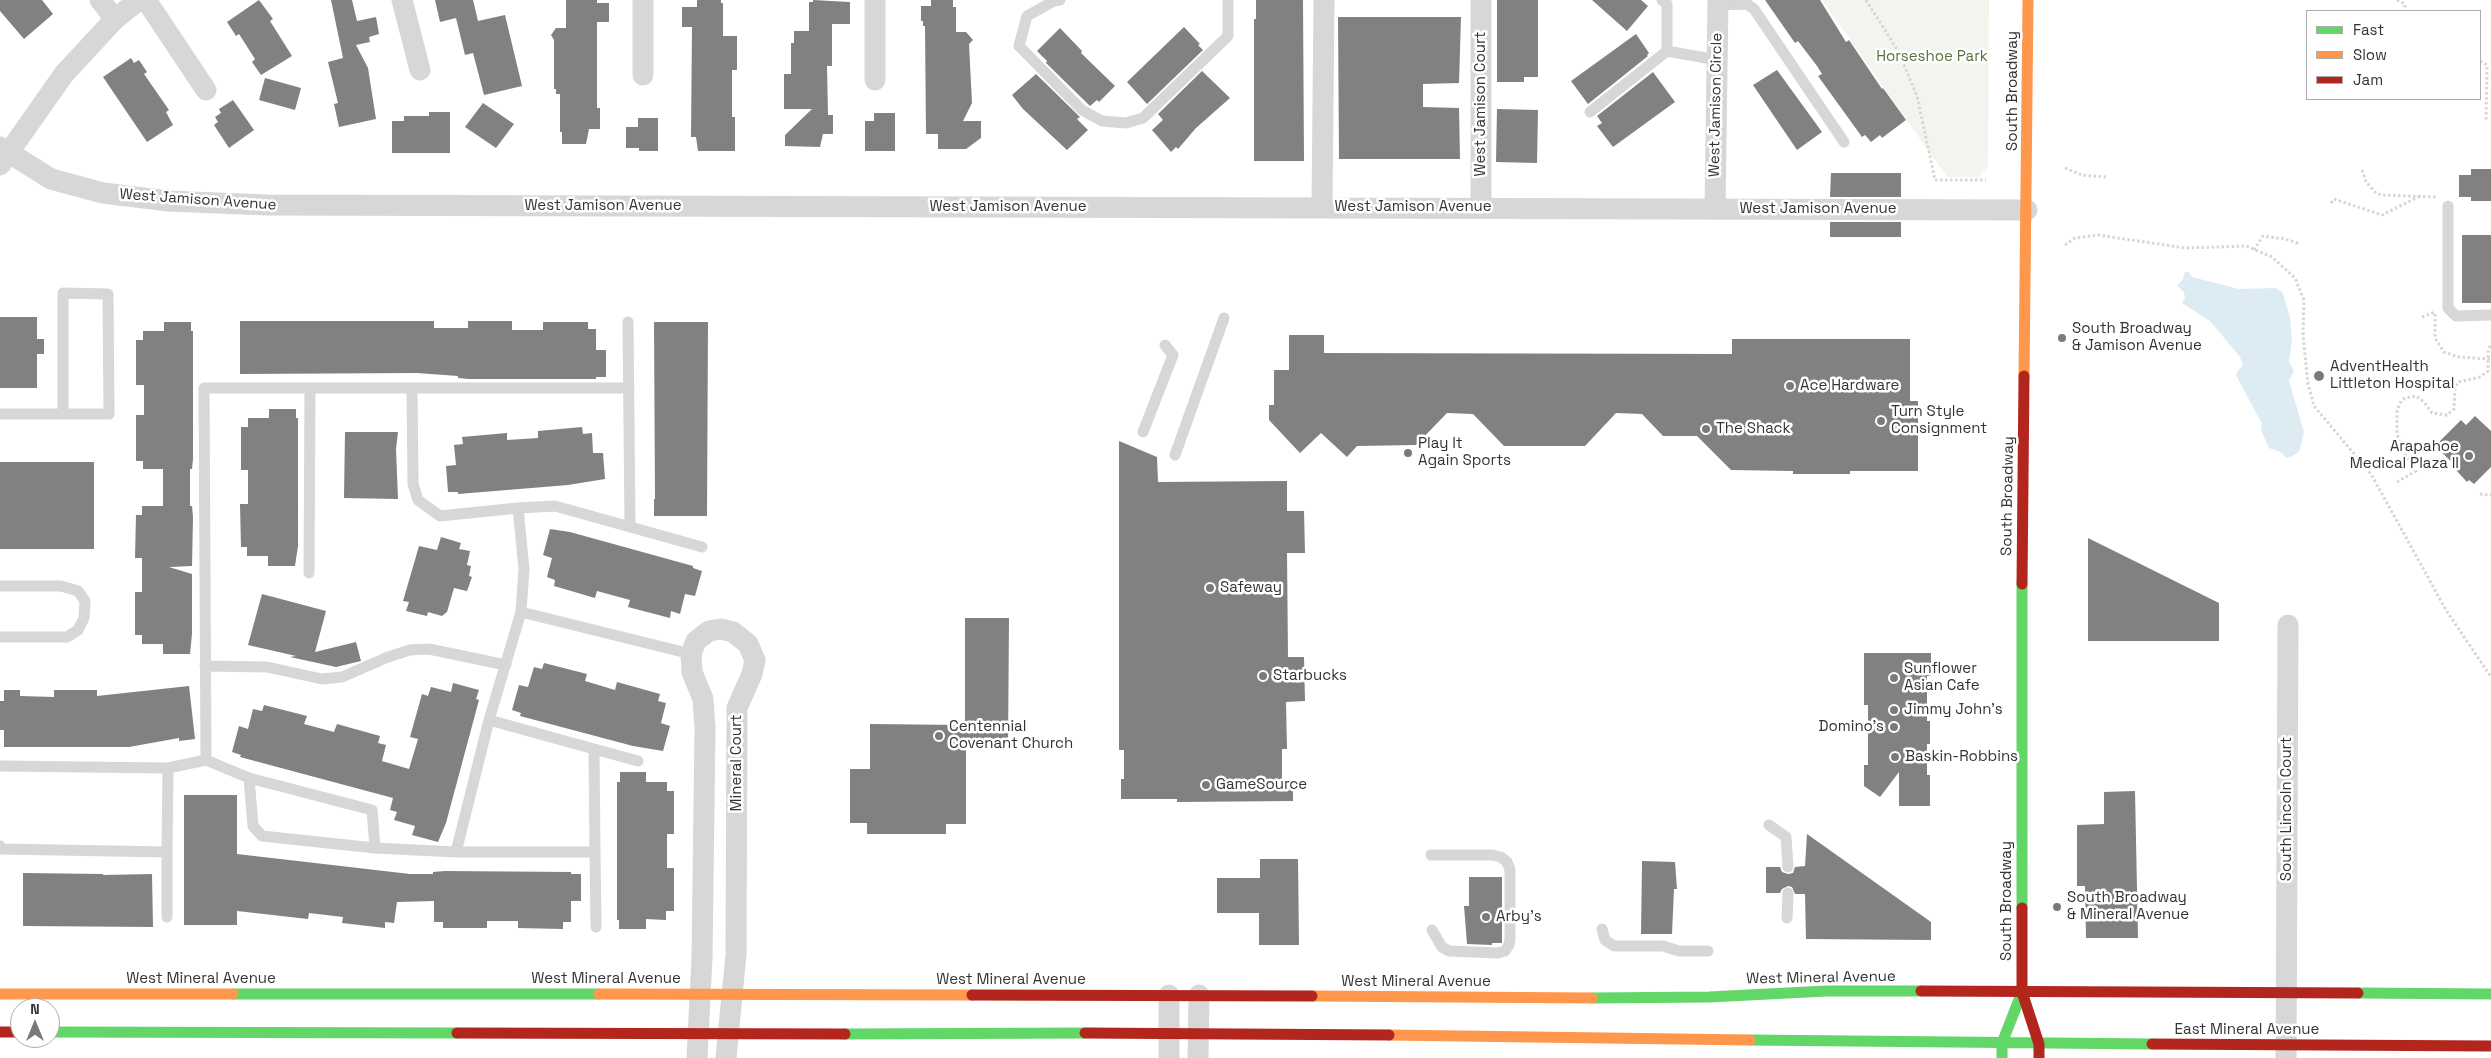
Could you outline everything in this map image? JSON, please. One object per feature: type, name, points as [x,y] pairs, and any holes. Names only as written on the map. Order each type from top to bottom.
[{"type":"main road","name":"South Broadway","points":[[2028,0],[2022,576],[2022,992],[2039,1044],[2039,1058]]},
{"type":"main road","name":"West Mineral Avenue","points":[[0,994],[1199,995],[1550,998],[1709,997],[1827,991],[2022,992]]},
{"type":"main road","name":"South Broadway","points":[[2002,1058],[2002,1043],[2022,992]]},
{"type":"main road","points":[[2022,992],[2491,994]]},
{"type":"main road","points":[[60,1032],[727,1034],[1199,1032],[2002,1043]]},
{"type":"main road","points":[[1875,1042],[1907,1052]]},
{"type":"main road","name":"East Mineral Avenue","points":[[2002,1043],[2286,1052],[2491,1046]]},
{"type":"street","points":[[100,0],[115,19]]},
{"type":"street","points":[[3,156],[64,74],[115,19],[139,0]]},
{"type":"street","points":[[146,0],[206,90]]},
{"type":"street","points":[[402,0],[420,70]]},
{"type":"street","points":[[643,0],[643,75]]},
{"type":"street","points":[[875,0],[875,80]]},
{"type":"street","points":[[1322,207],[1324,0]]},
{"type":"street","name":"West Jamison Court","points":[[1481,0],[1481,208]]},
{"type":"street","name":"West Jamison Circle","points":[[1714,209],[1718,2]]},
{"type":"street","name":"West Jamison Avenue","points":[[3,156],[51,179],[103,193],[168,201],[267,205],[2027,210]]},
{"type":"street","name":"South Lincoln Court","points":[[2286,1052],[2288,625]]},
{"type":"street","name":"Mineral Court","points":[[691,654],[696,641],[709,631],[721,629],[733,632],[748,644],[755,660],[752,674],[737,708],[736,954],[726,1058]]},
{"type":"street","points":[[691,654],[692,672],[703,699],[705,728],[702,958],[697,1058]]},
{"type":"street","points":[[1169,995],[1169,1058]]},
{"type":"street","points":[[1198,1058],[1199,995]]},
{"type":"lane","points":[[1060,0],[1054,0],[1027,16],[1019,46],[1082,110],[1102,121],[1126,123],[1143,118],[1228,36],[1228,0]]},
{"type":"lane","points":[[1662,0],[1667,4],[1667,51]]},
{"type":"lane","points":[[1718,2],[1747,4],[1754,9],[1844,142]]},
{"type":"lane","points":[[1590,112],[1667,51],[1717,60]]},
{"type":"lane","points":[[2448,206],[2448,308],[2456,316],[2491,315]]},
{"type":"lane","points":[[0,414],[63,414],[110,414],[108,294],[63,293],[63,414]]},
{"type":"lane","points":[[1175,455],[1224,318]]},
{"type":"lane","points":[[628,322],[630,527]]},
{"type":"lane","points":[[1143,432],[1173,355],[1165,345]]},
{"type":"lane","points":[[206,760],[204,388],[629,388]]},
{"type":"lane","points":[[309,573],[310,388]]},
{"type":"lane","points":[[412,388],[413,484],[418,500],[440,516],[555,506],[702,547]]},
{"type":"lane","points":[[456,852],[489,720],[522,612],[524,569],[518,508]]},
{"type":"lane","points":[[0,586],[61,586],[78,591],[85,601],[84,618],[78,630],[67,637],[0,637]]},
{"type":"lane","points":[[522,612],[691,654]]},
{"type":"lane","points":[[205,666],[267,667],[322,678],[342,677],[388,657],[410,650],[429,648],[506,665]]},
{"type":"lane","points":[[489,720],[638,761]]},
{"type":"lane","points":[[594,749],[596,927]]},
{"type":"lane","points":[[0,766],[168,768],[206,760],[250,778],[372,810],[375,848]]},
{"type":"lane","points":[[167,917],[168,768]]},
{"type":"lane","points":[[250,778],[253,826],[262,836],[375,848],[456,852],[595,852]]},
{"type":"lane","points":[[1769,825],[1786,836],[1788,867]]},
{"type":"lane","points":[[0,846],[2,850],[167,852]]},
{"type":"lane","points":[[1431,855],[1492,855],[1501,857],[1507,862],[1510,870],[1510,939],[1509,945],[1504,951],[1498,953],[1449,951],[1442,947],[1432,930]]},
{"type":"lane","points":[[1787,918],[1788,893]]},
{"type":"lane","points":[[1602,929],[1606,940],[1614,946],[1663,946],[1679,951],[1708,951]]},
{"type":"path","points":[[1866,0],[1898,51],[1917,96],[1935,180],[1986,180]]},
{"type":"path","points":[[2397,0],[2405,4],[2405,10]]},
{"type":"path","points":[[2486,121],[2489,65]]},
{"type":"path","points":[[2065,168],[2082,175],[2106,177]]},
{"type":"path","points":[[2362,170],[2366,182],[2376,192],[2390,197],[2438,197]]},
{"type":"path","points":[[2331,203],[2334,199],[2382,215],[2418,197]]},
{"type":"path","points":[[2065,245],[2075,238],[2098,235],[2185,248],[2218,245],[2246,246],[2272,257],[2296,278],[2304,300],[2303,335],[2308,384],[2314,406],[2371,474],[2446,610],[2491,677]]},
{"type":"path","points":[[2254,250],[2263,236],[2285,239],[2300,244]]},
{"type":"path","points":[[2422,317],[2435,312]]},
{"type":"path","points":[[2397,482],[2416,471],[2406,456],[2397,434],[2397,411],[2401,401],[2410,396],[2416,396],[2424,402],[2432,413],[2447,414],[2454,409],[2456,385],[2462,380],[2485,375],[2489,368],[2491,343]]},
{"type":"path","points":[[2480,494],[2491,494]]},
{"type":"green space","name":"Horseshoe Park","points":[[1822,0],[1989,0],[1988,166],[1979,177],[1947,177]]},
{"type":"shaded area","points":[[2185,272],[2189,272],[2192,277],[2239,289],[2276,288],[2283,293],[2290,318],[2292,339],[2289,362],[2294,371],[2289,381],[2304,432],[2299,452],[2286,458],[2281,452],[2269,448],[2261,430],[2262,424],[2236,375],[2243,366],[2240,357],[2210,321],[2182,303],[2185,298],[2184,292],[2177,286],[2183,279]]},
{"type":"building","points":[[0,0],[42,0],[53,14],[24,39],[0,11]]},
{"type":"building","points":[[259,0],[273,19],[270,21],[292,56],[261,75],[252,62],[255,59],[239,34],[236,36],[227,22]]},
{"type":"building","points":[[331,0],[352,0],[357,21],[376,17],[379,34],[369,37],[370,42],[356,45],[368,68],[376,119],[339,127],[334,104],[338,103],[328,62],[343,58]]},
{"type":"building","points":[[435,0],[473,0],[478,21],[505,15],[522,86],[484,95],[473,53],[465,55],[456,18],[440,22]]},
{"type":"building","points":[[566,0],[597,0],[597,3],[609,3],[609,22],[597,22],[597,108],[600,108],[600,129],[589,129],[586,144],[562,144],[562,132],[560,132],[560,94],[556,94],[556,89],[554,89],[554,40],[551,35],[556,28],[566,28]]},
{"type":"building","points":[[697,0],[721,0],[721,3],[723,3],[723,36],[737,36],[737,70],[732,70],[732,117],[735,117],[735,151],[698,151],[696,137],[691,137],[692,27],[682,27],[682,7],[697,7]]},
{"type":"building","points":[[813,0],[850,2],[850,24],[832,24],[832,66],[827,66],[828,115],[833,115],[833,134],[823,134],[820,147],[785,146],[785,135],[812,109],[784,109],[784,74],[791,74],[791,43],[794,43],[794,31],[809,31],[809,2],[813,2]]},
{"type":"building","points":[[931,0],[953,0],[953,7],[956,7],[956,32],[966,32],[973,40],[969,44],[972,103],[963,121],[981,121],[981,138],[966,149],[938,149],[938,134],[926,134],[925,26],[923,26],[923,21],[921,21],[921,6],[931,6]]},
{"type":"building","points":[[1256,0],[1303,0],[1304,161],[1254,161],[1254,19],[1256,19]]},
{"type":"building","points":[[1497,0],[1538,0],[1538,77],[1524,77],[1524,82],[1497,82]]},
{"type":"building","points":[[1592,0],[1641,0],[1648,6],[1627,31]]},
{"type":"building","points":[[1765,0],[1820,0],[1846,42],[1849,40],[1882,89],[1906,120],[1882,138],[1880,135],[1871,142],[1865,135],[1862,137],[1818,76],[1822,74],[1817,66],[1798,41],[1795,43]]},
{"type":"building","points":[[1338,17],[1461,17],[1459,83],[1423,84],[1423,107],[1459,108],[1460,159],[1339,159]]},
{"type":"building","points":[[1184,27],[1200,44],[1198,45],[1203,50],[1147,104],[1127,82]]},
{"type":"building","points":[[1060,28],[1082,51],[1081,53],[1115,86],[1099,102],[1097,100],[1090,106],[1046,63],[1047,61],[1037,51]]},
{"type":"building","points":[[1636,34],[1649,53],[1648,56],[1588,104],[1571,81]]},
{"type":"building","points":[[131,58],[134,63],[139,60],[147,72],[144,74],[169,110],[166,112],[173,125],[147,142],[103,77]]},
{"type":"building","points":[[1777,70],[1822,132],[1797,150],[1753,85]]},
{"type":"building","points":[[1202,71],[1230,98],[1196,128],[1178,149],[1176,147],[1171,152],[1152,130],[1163,120],[1158,114]]},
{"type":"building","points":[[1653,72],[1675,102],[1613,147],[1597,126],[1602,123],[1597,116]]},
{"type":"building","points":[[1036,74],[1080,117],[1077,119],[1088,130],[1067,150],[1023,109],[1012,95]]},
{"type":"building","points":[[265,78],[301,88],[295,110],[259,100]]},
{"type":"building","points":[[233,100],[254,130],[229,148],[214,125],[218,122],[215,117],[221,113],[219,109]]},
{"type":"building","points":[[483,103],[514,124],[496,148],[465,127]]},
{"type":"building","points":[[1497,109],[1538,110],[1537,163],[1496,162]]},
{"type":"building","points":[[429,112],[450,112],[450,153],[392,153],[392,121],[404,121],[404,116],[429,116]]},
{"type":"building","points":[[874,113],[895,113],[895,151],[865,151],[865,121],[874,121]]},
{"type":"building","points":[[638,118],[658,118],[658,151],[639,151],[639,148],[626,148],[626,127],[638,127]]},
{"type":"building","points":[[2471,169],[2491,169],[2491,201],[2471,201],[2471,197],[2459,197],[2459,175],[2471,175]]},
{"type":"building","points":[[1831,173],[1901,173],[1901,197],[1830,197]]},
{"type":"building","points":[[1830,222],[1901,222],[1901,237],[1830,237]]},
{"type":"building","points":[[2462,235],[2491,235],[2491,303],[2462,303]]},
{"type":"building","points":[[0,317],[37,317],[37,339],[44,339],[44,354],[37,354],[37,388],[0,388]]},
{"type":"building","points":[[240,321],[434,321],[434,328],[468,328],[468,321],[512,321],[512,330],[543,330],[543,322],[588,322],[588,329],[596,329],[596,350],[606,350],[606,377],[596,377],[596,379],[469,379],[458,378],[458,376],[417,373],[240,374]]},
{"type":"building","points":[[164,322],[191,322],[191,331],[193,331],[193,459],[192,469],[190,469],[190,506],[192,506],[193,517],[192,566],[169,567],[192,574],[190,654],[163,654],[163,644],[142,644],[142,635],[135,635],[135,592],[142,592],[142,558],[135,558],[136,515],[142,515],[142,506],[163,506],[163,469],[143,469],[143,461],[136,461],[136,415],[144,415],[144,385],[136,385],[136,340],[143,340],[143,331],[164,331]]},
{"type":"building","points":[[654,322],[708,322],[707,516],[654,516]]},
{"type":"building","points":[[1289,335],[1324,335],[1324,353],[1732,354],[1732,339],[1910,339],[1910,401],[1918,401],[1918,471],[1850,471],[1850,474],[1793,474],[1793,471],[1731,470],[1697,436],[1663,436],[1642,414],[1616,413],[1585,446],[1504,446],[1473,414],[1447,413],[1416,445],[1357,446],[1347,457],[1321,433],[1300,453],[1269,420],[1269,405],[1274,405],[1274,370],[1289,370]]},
{"type":"building","points":[[269,409],[296,409],[296,418],[298,418],[298,546],[295,566],[268,566],[268,556],[247,556],[247,547],[241,547],[240,504],[248,504],[248,470],[241,470],[241,427],[248,427],[248,418],[269,418]]},
{"type":"building","name":"Arapahoe Medical Plaza II","points":[[2475,416],[2491,431],[2491,467],[2474,484],[2469,480],[2467,482],[2456,470],[2458,468],[2435,446],[2461,420],[2466,425]]},
{"type":"building","points":[[582,427],[583,434],[592,433],[593,453],[603,453],[605,479],[568,485],[458,494],[458,492],[448,492],[446,466],[456,465],[454,445],[463,444],[462,437],[507,433],[507,440],[538,438],[538,431]]},
{"type":"building","points":[[345,432],[398,432],[396,449],[398,499],[344,498]]},
{"type":"building","points":[[1119,441],[1157,457],[1158,482],[1287,481],[1287,511],[1304,511],[1305,553],[1287,553],[1288,657],[1304,657],[1305,701],[1286,702],[1287,749],[1282,749],[1282,781],[1293,781],[1293,801],[1177,802],[1177,799],[1121,799],[1121,779],[1124,779],[1124,750],[1119,750]]},
{"type":"building","points":[[0,462],[94,462],[94,549],[0,549]]},
{"type":"building","points":[[550,529],[570,532],[693,566],[693,568],[702,571],[695,596],[685,594],[680,614],[671,611],[670,618],[628,607],[630,600],[597,591],[595,598],[554,586],[555,580],[547,577],[552,558],[543,555]]},
{"type":"building","points":[[441,537],[461,543],[459,549],[470,551],[467,565],[471,566],[469,576],[472,577],[467,591],[454,588],[447,612],[442,616],[428,612],[427,616],[406,611],[409,602],[403,601],[419,546],[437,550]]},
{"type":"building","points":[[2088,538],[2219,603],[2219,641],[2088,641]]},
{"type":"building","points":[[262,594],[326,611],[315,652],[356,642],[361,661],[336,667],[248,645]]},
{"type":"building","name":"Centennial Covenant Church","points":[[965,618],[1009,618],[1008,747],[966,747],[966,824],[946,824],[946,834],[867,834],[867,823],[850,823],[850,769],[870,769],[870,724],[965,725]]},
{"type":"building","points":[[1864,653],[1931,653],[1931,676],[1927,676],[1927,721],[1930,721],[1930,744],[1927,744],[1927,775],[1930,775],[1930,806],[1899,806],[1899,772],[1880,797],[1864,786],[1864,765],[1868,765],[1868,705],[1864,705]]},
{"type":"building","points":[[544,663],[587,674],[585,681],[615,690],[617,682],[660,694],[658,701],[666,703],[661,723],[670,726],[663,751],[633,746],[520,716],[521,713],[512,710],[519,685],[528,687],[534,667],[542,669]]},
{"type":"building","points":[[453,683],[479,690],[476,699],[479,700],[446,823],[438,842],[412,835],[415,826],[394,820],[397,812],[390,810],[393,798],[240,757],[241,755],[232,752],[239,726],[248,729],[253,709],[262,711],[264,705],[307,716],[304,724],[334,732],[337,724],[380,736],[378,743],[386,745],[382,761],[409,769],[418,739],[410,737],[422,694],[428,696],[431,687],[451,692]]},
{"type":"building","points":[[189,686],[195,739],[179,741],[179,738],[129,747],[4,747],[4,730],[0,730],[0,701],[4,701],[4,690],[20,690],[20,696],[54,697],[54,690],[97,690],[97,696]]},
{"type":"building","points":[[620,772],[646,772],[646,782],[667,782],[667,791],[674,791],[674,834],[667,834],[667,868],[674,868],[674,911],[666,911],[666,920],[646,919],[646,929],[619,929],[619,920],[617,920],[617,782],[620,782]]},
{"type":"building","points":[[2135,791],[2138,938],[2086,938],[2085,886],[2077,886],[2077,825],[2104,824],[2104,792]]},
{"type":"building","points":[[184,795],[237,795],[237,854],[410,874],[433,874],[433,872],[445,871],[571,872],[571,874],[581,874],[581,901],[571,901],[571,922],[563,922],[563,929],[518,928],[518,921],[487,921],[487,928],[443,928],[443,922],[434,922],[434,901],[397,902],[394,923],[385,922],[385,928],[342,923],[343,917],[309,913],[308,919],[237,911],[237,925],[184,925]]},
{"type":"building","points":[[1807,834],[1931,922],[1931,940],[1806,939],[1805,894],[1795,894],[1792,887],[1788,886],[1782,889],[1780,893],[1766,893],[1766,867],[1780,867],[1782,872],[1788,874],[1793,873],[1795,867],[1805,866]]},
{"type":"building","points":[[1260,859],[1298,859],[1299,945],[1259,945],[1259,913],[1217,913],[1217,878],[1260,878]]},
{"type":"building","points":[[1642,861],[1675,862],[1677,889],[1674,889],[1672,934],[1641,934]]},
{"type":"building","points":[[23,873],[152,874],[153,927],[23,926]]},
{"type":"building","points":[[1469,877],[1502,877],[1502,943],[1492,943],[1492,945],[1467,944],[1464,906],[1469,906]]},
{"type":"traffic: fast","points":[[2022,584],[2022,908]]},
{"type":"traffic: fast","points":[[1592,998],[1709,997],[1827,991],[1921,991]]},
{"type":"traffic: fast","points":[[2002,1058],[2002,1043],[2022,992]]},
{"type":"traffic: fast","points":[[2358,993],[2491,994]]},
{"type":"traffic: fast","points":[[233,994],[599,994]]},
{"type":"traffic: fast","points":[[60,1032],[457,1033]]},
{"type":"traffic: fast","points":[[845,1034],[1085,1033]]},
{"type":"traffic: fast","points":[[1750,1040],[2152,1044]]},
{"type":"traffic: slow","points":[[2024,376],[2028,0]]},
{"type":"traffic: slow","points":[[0,994],[233,994]]},
{"type":"traffic: slow","points":[[599,994],[972,995]]},
{"type":"traffic: slow","points":[[1312,996],[1592,998]]},
{"type":"traffic: slow","points":[[1389,1035],[1750,1040]]},
{"type":"traffic: jam","points":[[2022,584],[2024,376]]},
{"type":"traffic: jam","points":[[2022,908],[2022,992],[2039,1044],[2039,1058]]},
{"type":"traffic: jam","points":[[1921,991],[2358,993]]},
{"type":"traffic: jam","points":[[972,995],[1312,996]]},
{"type":"traffic: jam","points":[[0,1032],[10,1032]]},
{"type":"traffic: jam","points":[[457,1033],[845,1034]]},
{"type":"traffic: jam","points":[[1085,1033],[1389,1035]]},
{"type":"traffic: jam","points":[[2152,1044],[2491,1046]]},
{"type":"place","name":"South Broadway & Jamison Avenue","points":[[2062,338]]},
{"type":"place","name":"AdventHealth Littleton Hospital","points":[[2319,376]]},
{"type":"place","name":"Ace Hardware","points":[[1790,386]]},
{"type":"place","name":"Turn Style Consignment","points":[[1881,421]]},
{"type":"place","name":"The Shack","points":[[1706,429]]},
{"type":"place","name":"Play It Again Sports","points":[[1408,453]]},
{"type":"place","name":"Arapahoe Medical Plaza II","points":[[2469,456]]},
{"type":"place","name":"Safeway","points":[[1210,588]]},
{"type":"place","name":"Starbucks","points":[[1263,676]]},
{"type":"place","name":"Sunflower Asian Cafe","points":[[1894,678]]},
{"type":"place","name":"Jimmy John's","points":[[1894,710]]},
{"type":"place","name":"Domino's","points":[[1894,727]]},
{"type":"place","name":"Centennial Covenant Church","points":[[939,736]]},
{"type":"place","name":"Baskin-Robbins","points":[[1895,757]]},
{"type":"place","name":"GameSource","points":[[1206,785]]},
{"type":"place","name":"South Broadway & Mineral Avenue","points":[[2057,907]]},
{"type":"place","name":"Arby's","points":[[1486,917]]}]
